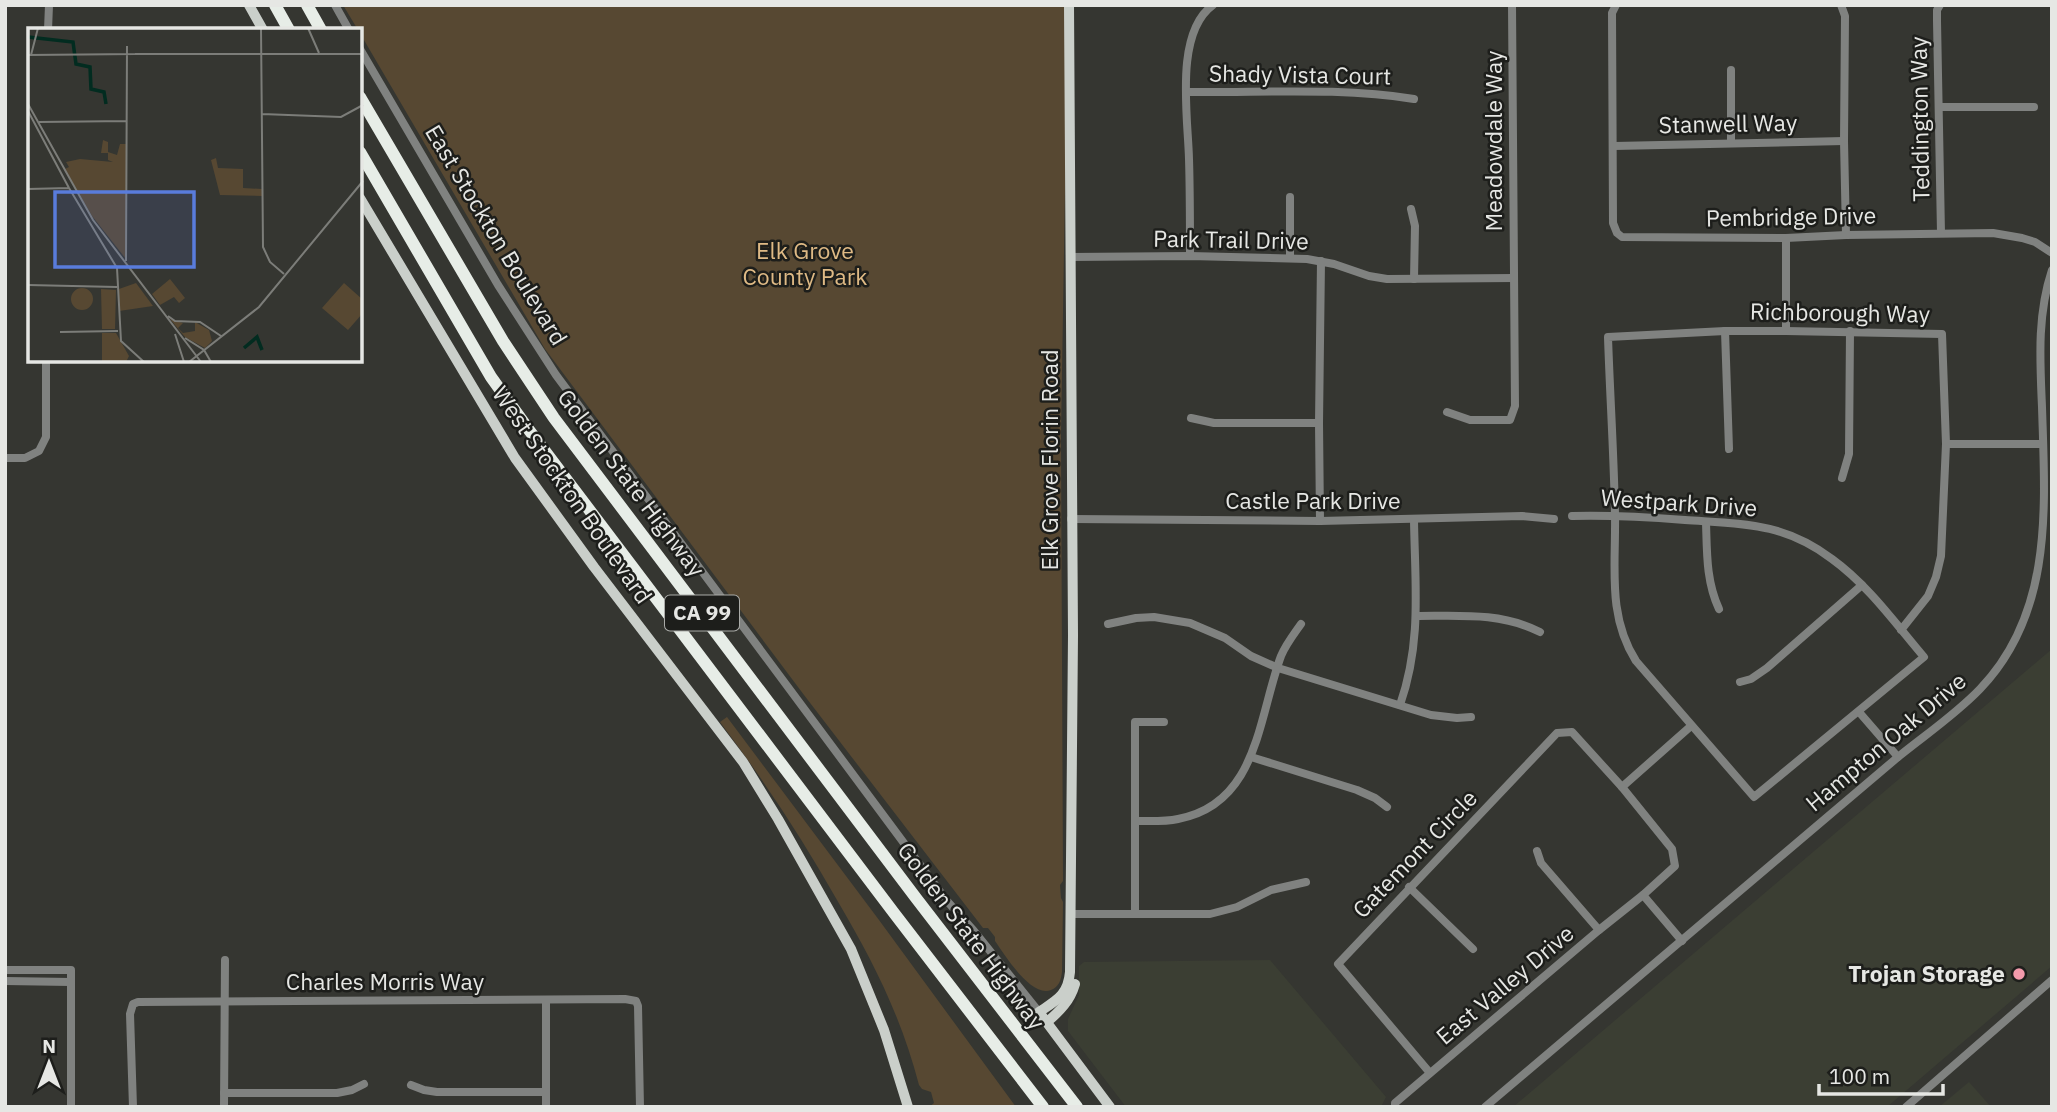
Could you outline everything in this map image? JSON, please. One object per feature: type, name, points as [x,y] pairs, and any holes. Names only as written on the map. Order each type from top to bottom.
[{"type":"highway","points":[[275,5],[288,28]]},
{"type":"highway","points":[[307,5],[320,28]]},
{"type":"highway","name":"Golden State Highway","points":[[362,100],[503,341],[554,418],[1077,1107]]},
{"type":"highway","name":"Golden State Highway","points":[[362,155],[491,377],[521,419],[1043,1107]]},
{"type":"main road","points":[[249,5],[262,28]]},
{"type":"main road","name":"Elk Grove Florin Road","points":[[1038,1013],[1061,997],[1070,981],[1073,635],[1069,5]]},
{"type":"main road","name":"West Stockton Boulevard","points":[[362,201],[515,458],[602,578],[743,762],[778,818],[851,949],[884,1030],[908,1107]]},
{"type":"main road","name":"Elk Grove Florin Road","points":[[1047,1022],[1068,1002],[1075,983],[1072,915]]},
{"type":"main road","name":"East Stockton Boulevard","points":[[1038,1013],[1110,1107]]},
{"type":"street","points":[[48,28],[49,5]]},
{"type":"street","points":[[335,5],[348,28]]},
{"type":"street","points":[[1189,256],[1186,92],[1193,31],[1202,15],[1213,5]]},
{"type":"street","name":"Meadowdale Way","points":[[1447,412],[1470,420],[1510,420],[1515,406],[1512,5]]},
{"type":"street","points":[[1614,146],[1612,13],[1616,5]]},
{"type":"street","points":[[1842,5],[1845,16],[1846,235]]},
{"type":"street","name":"Teddington Way","points":[[1940,5],[1937,20],[1941,233]]},
{"type":"street","name":"East Stockton Boulevard","points":[[362,52],[498,285],[572,399],[947,901],[1038,1013]]},
{"type":"street","points":[[1731,70],[1731,143]]},
{"type":"street","name":"Shady Vista Court","points":[[1186,92],[1318,92],[1391,95],[1414,99]]},
{"type":"street","points":[[1940,107],[2034,107]]},
{"type":"street","name":"Stanwell Way","points":[[1614,146],[1844,141]]},
{"type":"street","name":"Pembridge Drive","points":[[1614,146],[1613,223],[1622,237],[1786,238],[1941,233],[2007,235],[2035,242],[2052,253]]},
{"type":"street","points":[[1290,197],[1290,258]]},
{"type":"street","points":[[1411,209],[1415,226],[1415,279]]},
{"type":"street","points":[[1786,238],[1786,331]]},
{"type":"street","name":"Park Trail Drive","points":[[1070,257],[1290,258],[1321,261],[1378,278],[1514,278]]},
{"type":"street","points":[[1320,521],[1321,261]]},
{"type":"street","name":"Hampton Oak Drive","points":[[1485,1107],[1963,705],[1980,689],[2009,651],[2032,598],[2041,552],[2043,444],[2040,333],[2044,299],[2052,270]]},
{"type":"street","points":[[1725,331],[1728,449]]},
{"type":"street","name":"Richborough Way","points":[[1615,515],[1608,337],[1725,331],[1942,334],[1946,444],[1943,545],[1939,566],[1927,596],[1901,630]]},
{"type":"street","points":[[1842,478],[1849,445],[1850,331]]},
{"type":"street","points":[[5,458],[25,457],[40,451],[46,437],[46,362]]},
{"type":"street","points":[[1191,418],[1214,423],[1319,423]]},
{"type":"street","points":[[1946,444],[2043,444]]},
{"type":"street","points":[[1615,515],[1614,593],[1624,640],[1636,661],[1754,797],[1859,712],[1898,757]]},
{"type":"street","name":"Westpark Drive","points":[[1572,516],[1615,515],[1756,525],[1795,537],[1830,557],[1862,585],[1924,657],[1859,712]]},
{"type":"street","name":"Castle Park Drive","points":[[1071,519],[1320,521],[1522,516],[1554,519]]},
{"type":"street","points":[[1400,705],[1415,649],[1414,520]]},
{"type":"street","points":[[1706,522],[1708,575],[1719,609]]},
{"type":"street","points":[[1740,681],[1751,679],[1767,668],[1862,585]]},
{"type":"street","points":[[1416,616],[1494,617],[1514,621],[1540,632]]},
{"type":"street","points":[[1108,624],[1146,617],[1181,620],[1225,638],[1251,656],[1278,668],[1440,716],[1471,718]]},
{"type":"street","points":[[1135,821],[1177,820],[1205,810],[1222,799],[1236,784],[1251,757],[1282,654],[1301,624]]},
{"type":"street","points":[[1135,914],[1135,722],[1164,722]]},
{"type":"street","points":[[1622,787],[1691,726]]},
{"type":"street","name":"Gatemont Circle","points":[[1430,1073],[1338,964],[1558,733],[1572,732],[1622,787]]},
{"type":"street","points":[[1251,757],[1366,793],[1387,807]]},
{"type":"street","name":"East Valley Drive","points":[[1395,1107],[1395,1104],[1430,1073],[1675,866],[1672,849],[1622,787]]},
{"type":"street","points":[[1537,850],[1541,863],[1599,929]]},
{"type":"street","points":[[1072,915],[1219,913],[1271,890],[1306,882]]},
{"type":"street","points":[[1409,887],[1473,949]]},
{"type":"street","points":[[1643,895],[1682,941]]},
{"type":"street","points":[[224,1107],[225,960]]},
{"type":"street","points":[[5,971],[71,970],[71,1107]]},
{"type":"street","points":[[1906,1107],[2052,980]]},
{"type":"street","points":[[5,981],[71,982]]},
{"type":"street","name":"Charles Morris Way","points":[[133,1107],[130,1014],[133,1004],[138,1002],[625,999],[636,1001],[639,1020],[640,1107]]},
{"type":"street","points":[[546,1000],[546,1107]]},
{"type":"street","points":[[224,1093],[337,1093],[363,1084]]},
{"type":"street","points":[[411,1085],[437,1092],[546,1092]]},
{"type":"shaded area","points":[[2052,649],[2052,966],[1887,1107],[1513,1107]]},
{"type":"shaded area","points":[[1270,960],[1386,1097],[1381,1107],[1126,1107],[1068,1031],[1068,1019],[1079,995],[1079,966],[1084,962]]},
{"type":"shaded area","points":[[1969,1082],[1991,1107],[1939,1107]]},
{"type":"green space","name":"Elk Grove County Park","points":[[343,5],[1065,5],[1061,435],[1063,881],[1060,885],[1063,902],[1062,972],[1054,989],[1043,991],[1035,988],[1012,965],[995,937],[988,928],[983,928],[804,695],[545,349],[362,37],[362,28],[357,28]]},
{"type":"green space","points":[[727,717],[1016,1107],[929,1107],[934,1103],[931,1092],[919,1085],[895,1012],[874,967],[796,831],[720,722]]},
{"type":"place","name":"Trojan Storage","points":[[2019,974]]}]
